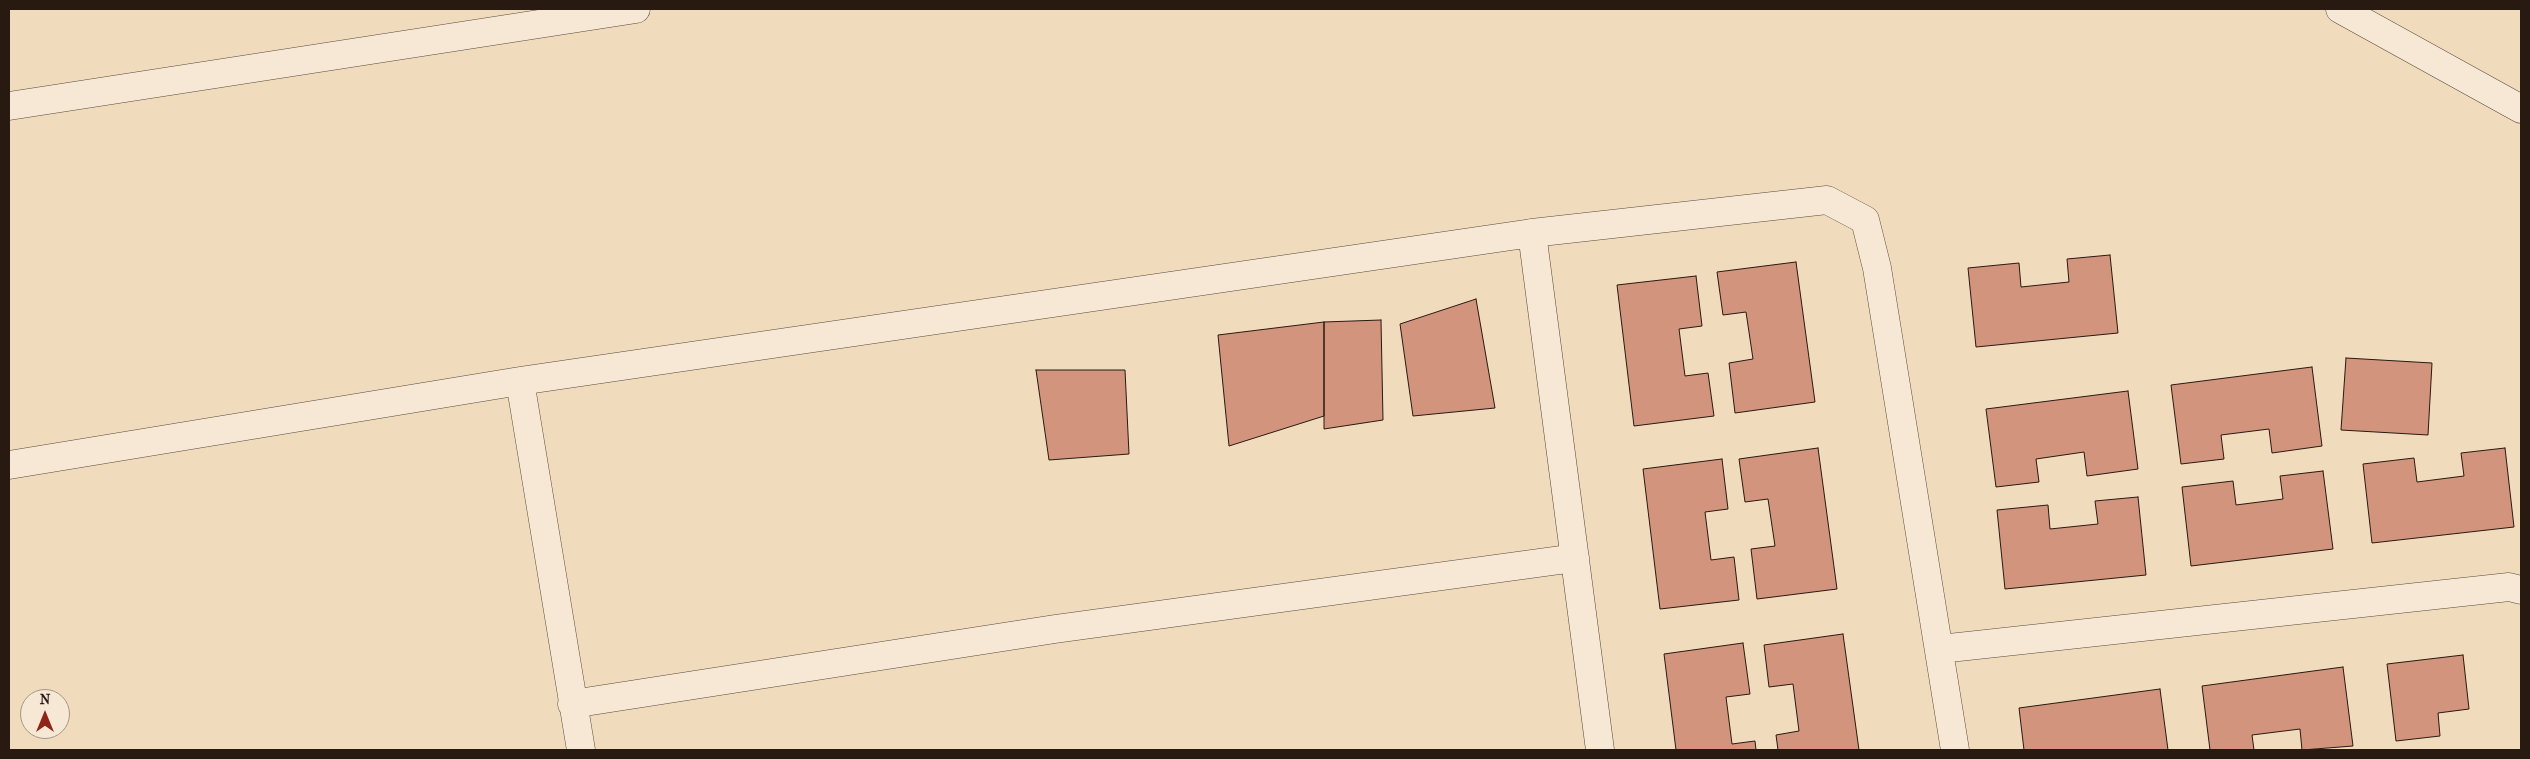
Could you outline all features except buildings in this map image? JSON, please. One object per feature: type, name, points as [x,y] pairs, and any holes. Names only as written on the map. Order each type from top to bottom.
[{"type":"street","points":[[9,106],[636,9]]},
{"type":"street","points":[[2340,9],[2521,108]]},
{"type":"street","points":[[9,465],[520,380],[1532,233],[1827,200],[1865,220],[1877,268],[1955,750]]},
{"type":"street","points":[[1532,233],[1600,750]]},
{"type":"street","points":[[520,380],[581,750]]},
{"type":"street","points":[[572,704],[1055,629],[1575,558]]},
{"type":"street","points":[[1940,649],[2509,587],[2521,590]]}]
